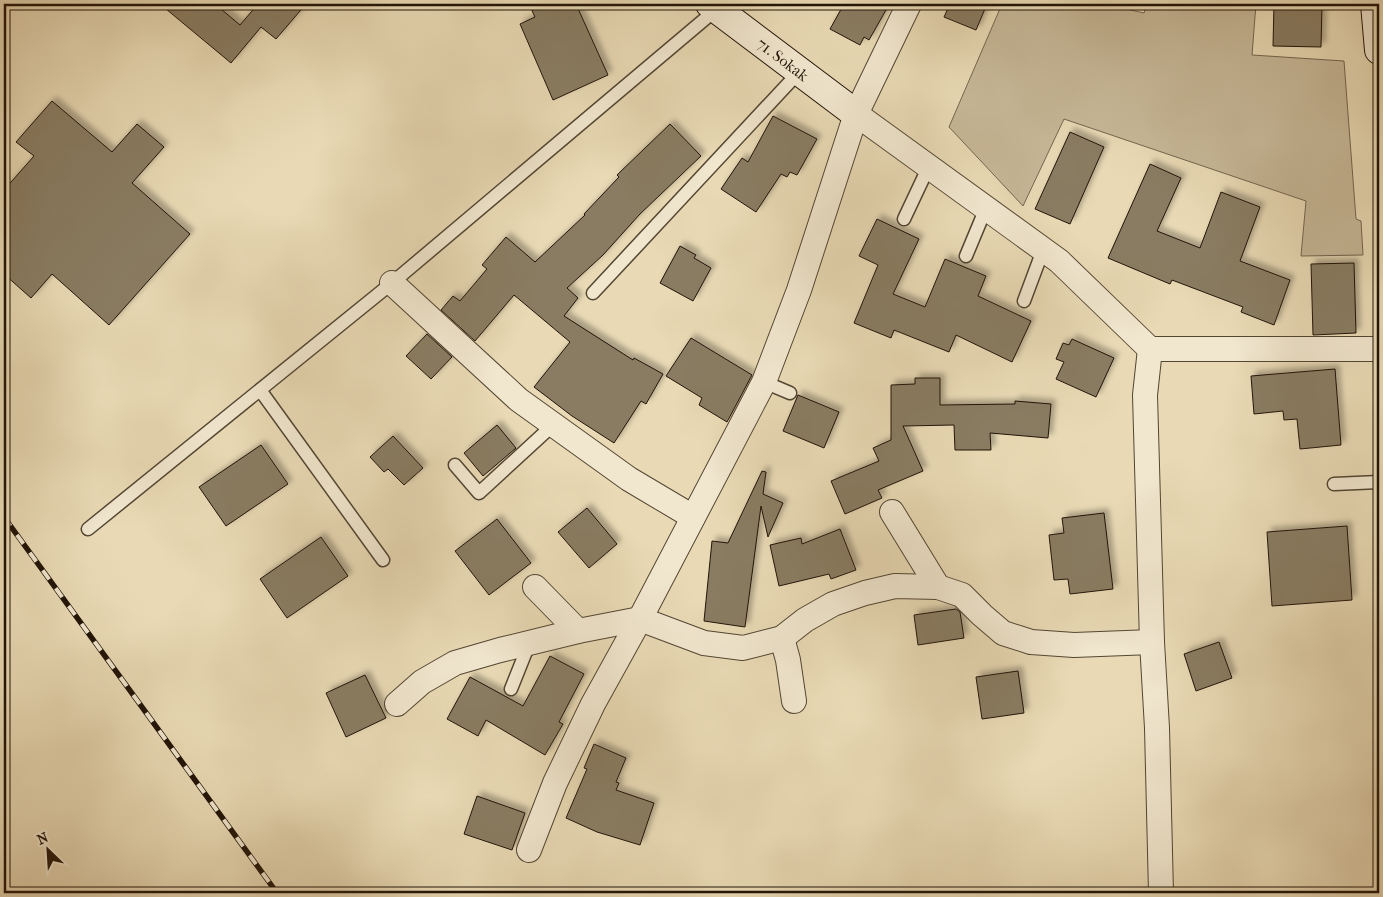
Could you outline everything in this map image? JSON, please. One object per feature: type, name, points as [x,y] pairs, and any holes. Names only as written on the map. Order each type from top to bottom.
[{"type":"street","points":[[529,850],[555,783],[594,704],[764,382],[799,290],[856,114],[909,4]]},
{"type":"street","points":[[1375,4],[1379,50]]},
{"type":"street","name":"71. Sokak","points":[[716,6],[856,114]]},
{"type":"street","points":[[856,114],[1059,261],[1150,349],[1379,349]]},
{"type":"street","points":[[392,283],[519,400],[628,479],[693,517]]},
{"type":"street","points":[[1150,349],[1145,395],[1161,893]]},
{"type":"street","points":[[892,512],[938,587]]},
{"type":"street","points":[[535,586],[578,631]]},
{"type":"street","points":[[398,704],[422,682],[455,664],[500,650],[578,631],[640,619],[704,643],[743,648],[782,638],[805,620],[833,604],[865,593],[896,586],[938,587],[962,595],[1003,633],[1031,642],[1074,645],[1152,642]]},
{"type":"street","points":[[782,638],[788,660],[794,701]]},
{"type":"lane","points":[[88,529],[392,283],[716,6]]},
{"type":"lane","points":[[593,293],[800,71]]},
{"type":"lane","points":[[904,219],[929,166]]},
{"type":"lane","points":[[966,256],[986,208]]},
{"type":"lane","points":[[1024,301],[1043,250]]},
{"type":"lane","points":[[764,382],[790,393]]},
{"type":"lane","points":[[260,390],[383,560]]},
{"type":"lane","points":[[455,465],[478,493],[553,425]]},
{"type":"lane","points":[[1334,484],[1379,482]]},
{"type":"lane","points":[[511,689],[529,644]]},
{"type":"shaded area","points":[[1002,4],[1104,4],[1144,13],[1147,4],[1256,4],[1252,55],[1344,61],[1356,219],[1361,221],[1363,255],[1301,256],[1306,201],[1064,119],[1023,206],[949,127]]},
{"type":"building","points":[[160,4],[215,4],[240,25],[258,4],[306,4],[276,39],[261,27],[231,63]]},
{"type":"building","points":[[529,4],[576,4],[608,75],[553,100],[520,24],[535,17]]},
{"type":"building","points":[[844,4],[876,4],[886,10],[869,40],[864,37],[860,45],[830,29]]},
{"type":"building","points":[[950,4],[987,4],[976,30],[944,17]]},
{"type":"building","points":[[1274,4],[1322,4],[1321,47],[1273,46]]},
{"type":"building","points":[[52,101],[112,152],[137,124],[164,147],[132,183],[190,234],[109,325],[52,274],[31,298],[4,274],[4,190],[34,156],[16,142]]},
{"type":"building","points":[[773,116],[817,139],[797,175],[790,172],[787,177],[781,174],[756,212],[721,189],[742,158],[748,162]]},
{"type":"building","points":[[670,124],[701,156],[640,214],[603,255],[567,288],[578,298],[564,316],[633,360],[634,358],[663,374],[646,404],[641,401],[614,443],[572,416],[534,387],[570,342],[514,295],[475,341],[441,310],[453,296],[460,301],[487,269],[482,265],[506,237],[535,262],[585,215],[619,177],[617,175]]},
{"type":"building","points":[[1070,132],[1104,147],[1070,224],[1035,209]]},
{"type":"building","points":[[1150,164],[1181,178],[1157,231],[1200,248],[1221,192],[1260,207],[1240,261],[1290,280],[1274,325],[1241,312],[1243,307],[1172,280],[1170,284],[1108,258]]},
{"type":"building","points":[[877,219],[919,239],[893,294],[925,307],[945,259],[986,276],[978,296],[1031,321],[1012,362],[956,335],[949,352],[894,330],[891,338],[854,323],[878,265],[859,256]]},
{"type":"building","points":[[680,246],[696,255],[694,258],[711,268],[693,301],[660,283]]},
{"type":"building","points":[[1354,263],[1356,333],[1313,335],[1311,264]]},
{"type":"building","points":[[427,334],[452,357],[431,379],[406,356]]},
{"type":"building","points":[[691,338],[752,375],[727,422],[699,405],[702,398],[666,376]]},
{"type":"building","points":[[1072,339],[1114,358],[1096,397],[1056,379],[1064,362],[1056,359],[1063,343],[1069,345]]},
{"type":"building","points":[[1335,369],[1341,445],[1300,449],[1297,419],[1284,420],[1283,411],[1254,414],[1251,376]]},
{"type":"building","points":[[915,378],[940,378],[940,405],[1015,404],[1015,401],[1051,404],[1048,438],[990,433],[991,450],[955,450],[954,425],[903,426],[923,471],[878,490],[882,498],[845,514],[831,481],[879,461],[873,448],[891,440],[891,385],[915,384]]},
{"type":"building","points":[[798,395],[839,412],[824,448],[783,431]]},
{"type":"building","points":[[497,425],[516,448],[483,476],[464,453]]},
{"type":"building","points":[[393,436],[423,468],[404,485],[388,469],[384,472],[370,457]]},
{"type":"building","points":[[261,445],[288,484],[226,526],[199,487]]},
{"type":"building","points":[[762,471],[766,472],[763,494],[783,503],[768,537],[761,506],[745,627],[704,621],[712,541],[728,543]]},
{"type":"building","points":[[587,508],[617,544],[589,568],[558,532]]},
{"type":"building","points":[[1104,513],[1113,589],[1070,594],[1068,579],[1054,580],[1049,535],[1064,533],[1062,518]]},
{"type":"building","points":[[497,519],[531,563],[489,595],[455,551]]},
{"type":"building","points":[[1347,526],[1352,600],[1272,606],[1267,532]]},
{"type":"building","points":[[840,529],[856,570],[831,579],[829,574],[779,586],[770,545],[801,538],[802,544]]},
{"type":"building","points":[[321,537],[348,576],[287,618],[260,579]]},
{"type":"building","points":[[956,609],[960,612],[964,638],[918,645],[914,615]]},
{"type":"building","points":[[1219,642],[1232,678],[1196,691],[1184,654]]},
{"type":"building","points":[[550,656],[584,674],[559,722],[563,724],[545,755],[486,720],[478,736],[447,719],[470,677],[523,706]]},
{"type":"building","points":[[1018,671],[1024,713],[982,719],[976,677]]},
{"type":"building","points":[[365,675],[386,718],[346,737],[326,693]]},
{"type":"building","points":[[594,744],[626,758],[616,782],[619,783],[616,790],[654,803],[640,845],[597,832],[566,818],[587,769],[584,768]]},
{"type":"building","points":[[477,796],[525,813],[512,850],[464,834]]},
{"type":"railway","points":[[4,517],[277,893]]}]
